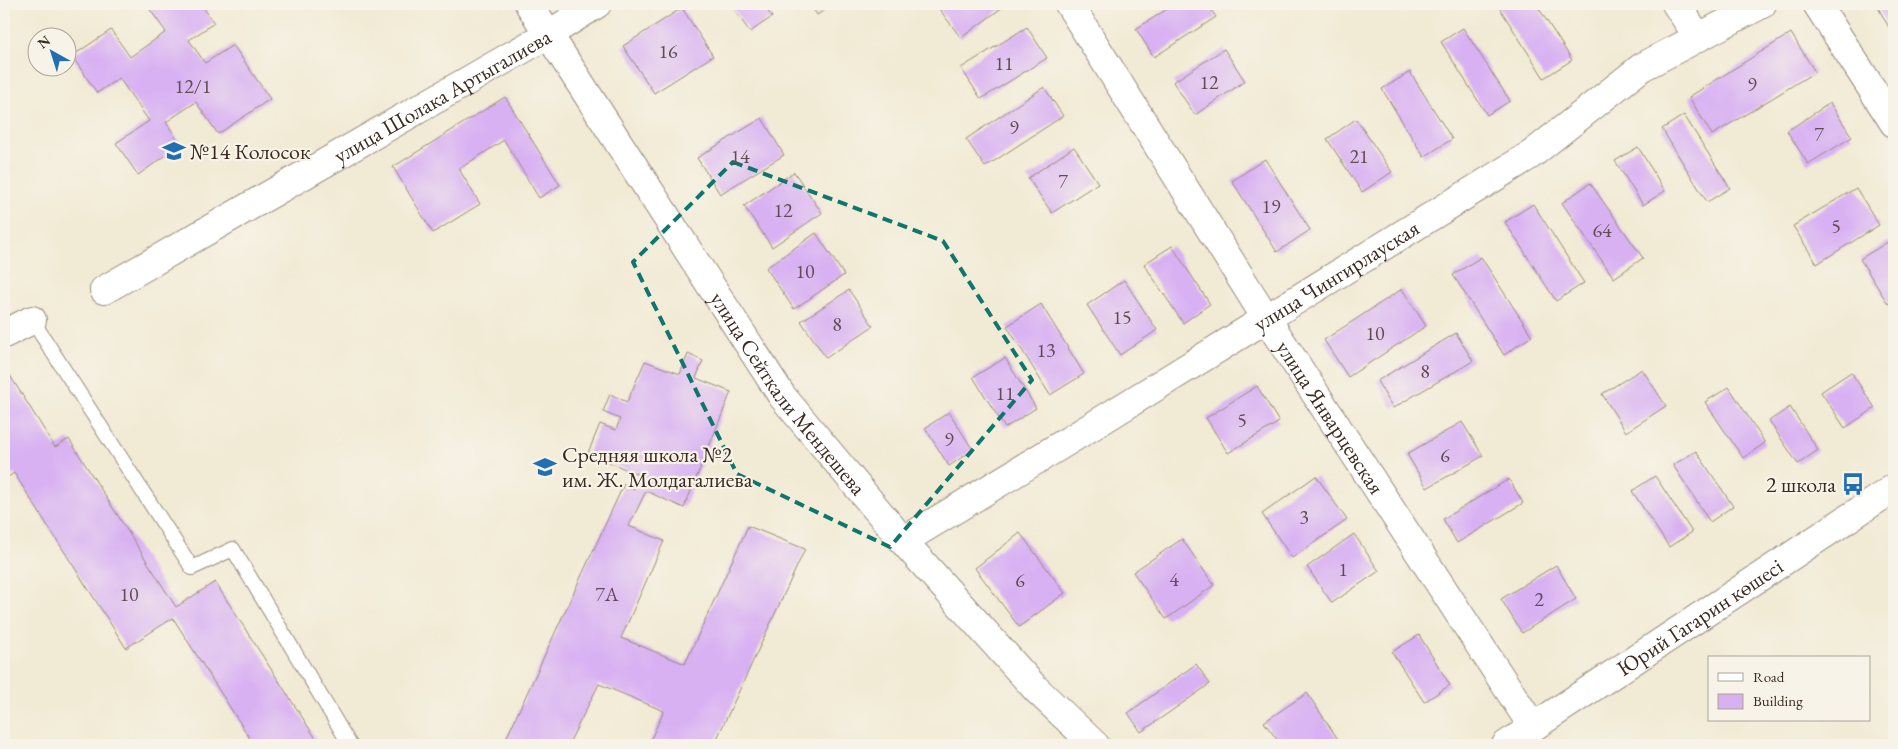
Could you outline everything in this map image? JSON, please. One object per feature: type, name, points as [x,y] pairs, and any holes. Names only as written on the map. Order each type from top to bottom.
[{"type":"street","name":"улица Сейткали Мендешева","points":[[529,4],[782,396],[902,541],[1035,688],[1095,745]]},
{"type":"street","name":"улица Шолака Артыгалиева","points":[[104,290],[550,34],[597,4]]},
{"type":"street","name":"улица Январцевская","points":[[1069,4],[1266,318],[1533,727]]},
{"type":"street","points":[[1676,4],[1698,37]]},
{"type":"street","name":"улица Чингирлауская","points":[[902,541],[1120,409],[1532,154],[1642,67],[1762,4]]},
{"type":"street","points":[[1817,4],[1894,123]]},
{"type":"street","points":[[4,334],[32,320]]},
{"type":"street","name":"Юрий Гагарин көшесі","points":[[1506,745],[1892,492]]},
{"type":"lane","points":[[32,320],[192,568],[233,549],[350,745]]},
{"type":"highlighted area","points":[[733,162],[943,241],[1032,380],[890,547],[737,474],[633,262]]},
{"type":"building","points":[[146,4],[201,4],[214,23],[189,40],[205,63],[233,45],[270,99],[218,134],[196,102],[166,122],[181,145],[138,175],[116,143],[149,121],[119,78],[97,93],[78,65],[78,52],[111,30],[130,57],[166,32]]},
{"type":"building","points":[[730,4],[763,4],[772,17],[750,32]]},
{"type":"building","points":[[810,4],[834,4],[817,15]]},
{"type":"building","points":[[940,4],[1007,4],[961,38],[937,6]]},
{"type":"building","points":[[1175,4],[1207,4],[1216,17],[1154,57],[1136,29]]},
{"type":"building","points":[[1497,4],[1536,4],[1572,60],[1544,78]]},
{"type":"building","points":[[1876,4],[1894,4],[1894,29],[1891,31]]},
{"type":"building","points":[[682,8],[713,56],[654,93],[623,46]]},
{"type":"building","points":[[1027,27],[1047,58],[981,99],[961,68]]},
{"type":"building","points":[[1463,28],[1510,101],[1487,115],[1441,42]]},
{"type":"building","points":[[1791,33],[1815,72],[1712,135],[1689,97]]},
{"type":"building","points":[[1224,49],[1245,81],[1195,115],[1173,82]]},
{"type":"building","points":[[1410,72],[1452,139],[1424,157],[1382,89]]},
{"type":"building","points":[[1044,87],[1063,116],[985,167],[966,139]]},
{"type":"building","points":[[505,97],[560,185],[539,198],[504,140],[459,169],[480,204],[433,233],[393,167]]},
{"type":"building","points":[[1830,103],[1852,137],[1808,164],[1787,131]]},
{"type":"building","points":[[1684,115],[1730,188],[1707,202],[1662,129]]},
{"type":"building","points":[[762,118],[784,155],[720,194],[697,158]]},
{"type":"building","points":[[1356,119],[1392,172],[1362,192],[1327,139]]},
{"type":"building","points":[[1074,147],[1098,183],[1052,213],[1028,178]]},
{"type":"building","points":[[1638,147],[1665,191],[1643,205],[1615,161]]},
{"type":"building","points":[[1265,159],[1310,230],[1277,252],[1232,181]]},
{"type":"building","points":[[794,172],[822,213],[772,247],[744,206]]},
{"type":"building","points":[[1590,183],[1643,258],[1614,278],[1562,203]]},
{"type":"building","points":[[1856,188],[1879,225],[1817,264],[1793,226]]},
{"type":"building","points":[[1533,204],[1584,283],[1556,301],[1505,222]]},
{"type":"building","points":[[816,233],[844,275],[794,309],[766,268]]},
{"type":"building","points":[[1894,238],[1894,300],[1888,304],[1860,259]]},
{"type":"building","points":[[1172,246],[1210,304],[1183,323],[1144,264]]},
{"type":"building","points":[[1481,257],[1532,336],[1504,355],[1453,275]]},
{"type":"building","points":[[1124,280],[1157,330],[1120,355],[1087,305]]},
{"type":"building","points":[[1402,289],[1426,326],[1348,377],[1324,340]]},
{"type":"building","points":[[849,290],[873,326],[826,358],[801,321]]},
{"type":"building","points":[[1041,304],[1084,374],[1050,395],[1007,326]]},
{"type":"building","points":[[1456,333],[1473,361],[1393,408],[1377,381]]},
{"type":"building","points":[[688,354],[703,361],[696,378],[731,392],[684,508],[646,491],[629,526],[664,541],[621,638],[685,664],[748,526],[805,549],[714,745],[648,745],[664,711],[599,684],[568,745],[503,745],[624,484],[634,489],[639,475],[588,453],[600,424],[616,430],[620,419],[603,412],[610,394],[627,402],[645,361],[680,374]]},
{"type":"building","points":[[1005,358],[1036,408],[1005,428],[973,377]]},
{"type":"building","points":[[4,366],[55,447],[69,439],[176,607],[215,582],[320,745],[254,745],[173,618],[126,648],[14,473],[4,480]]},
{"type":"building","points":[[1642,369],[1666,406],[1626,432],[1602,394]]},
{"type":"building","points":[[1851,372],[1875,408],[1845,428],[1821,392]]},
{"type":"building","points":[[1257,386],[1279,422],[1228,453],[1206,418]]},
{"type":"building","points":[[1729,387],[1765,443],[1743,458],[1705,402]]},
{"type":"building","points":[[1790,407],[1818,450],[1798,464],[1769,421]]},
{"type":"building","points":[[949,412],[973,450],[949,466],[925,428]]},
{"type":"building","points":[[1462,422],[1483,456],[1427,488],[1407,454]]},
{"type":"building","points":[[1696,451],[1733,506],[1710,522],[1673,465]]},
{"type":"building","points":[[1316,476],[1347,520],[1292,558],[1262,514]]},
{"type":"building","points":[[1655,476],[1692,532],[1669,547],[1632,491]]},
{"type":"building","points":[[1509,479],[1523,503],[1457,543],[1443,519]]},
{"type":"building","points":[[1020,533],[1065,593],[1019,627],[975,568]]},
{"type":"building","points":[[1354,534],[1379,571],[1332,603],[1307,567]]},
{"type":"building","points":[[1182,539],[1214,585],[1166,619],[1133,572]]},
{"type":"building","points":[[1556,565],[1576,599],[1522,633],[1501,599]]},
{"type":"building","points":[[1419,635],[1450,685],[1424,702],[1392,652]]},
{"type":"building","points":[[1196,664],[1210,684],[1141,732],[1128,713]]},
{"type":"building","points":[[1307,693],[1342,745],[1281,745],[1264,722]]},
{"type":"place","name":"№14 Колосок","points":[[174,151]]},
{"type":"place","name":"Средняя школа №2 им. Ж. Молдагалиева","points":[[545,467]]},
{"type":"place","name":"2 школа","points":[[1853,484]]}]
